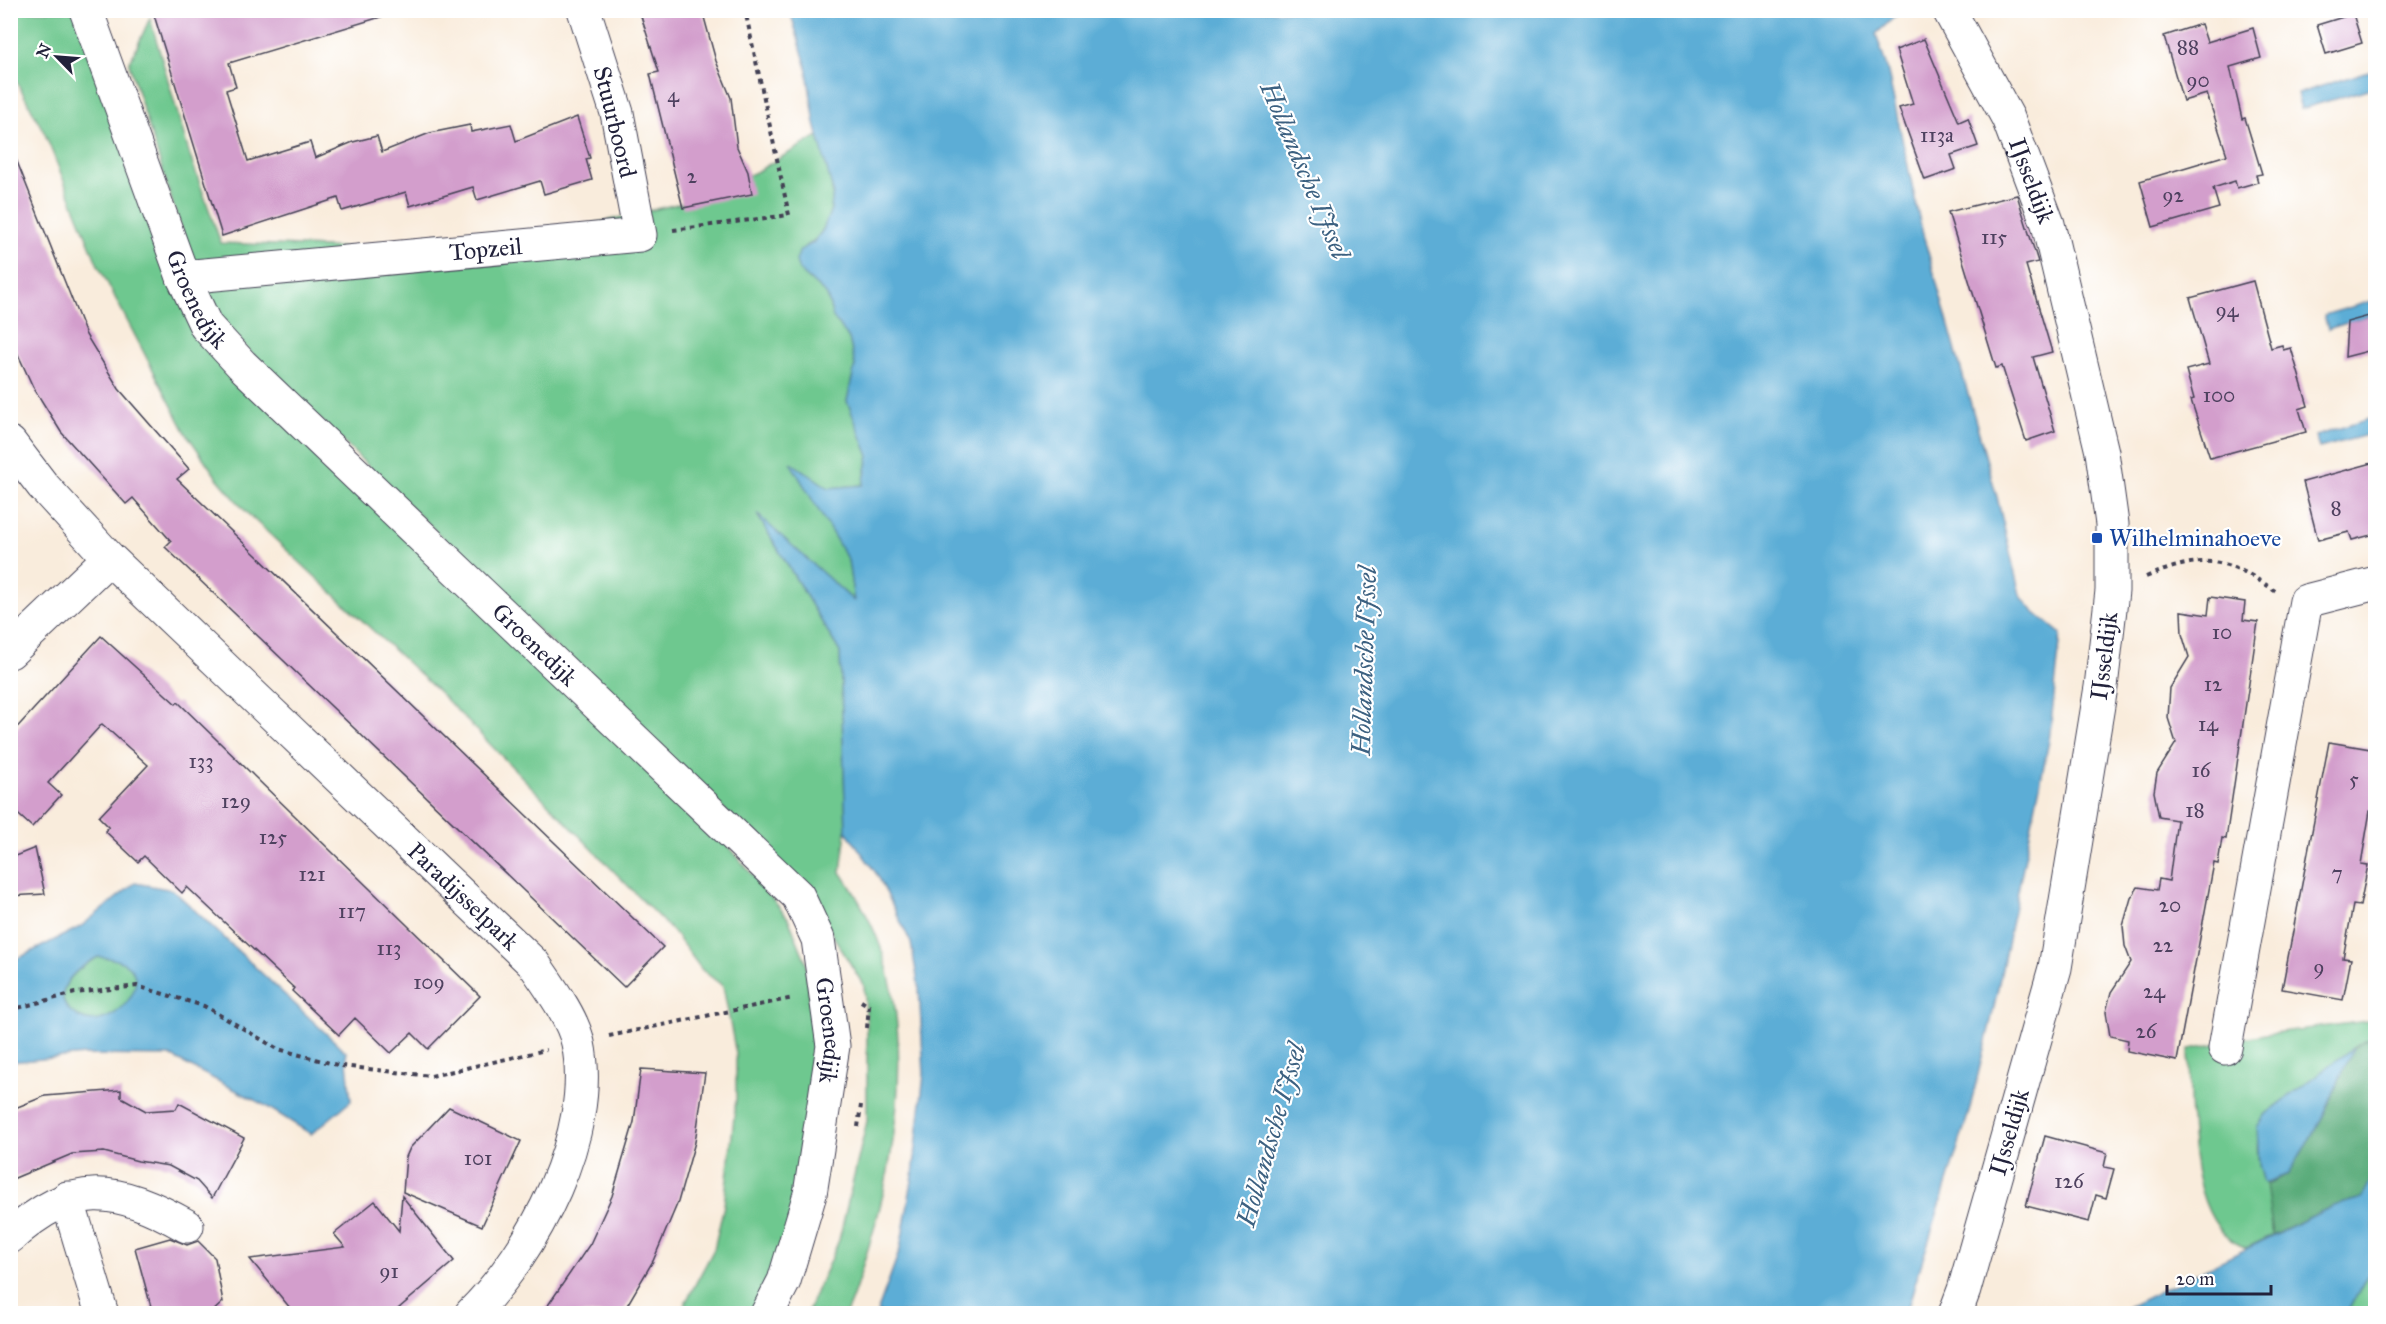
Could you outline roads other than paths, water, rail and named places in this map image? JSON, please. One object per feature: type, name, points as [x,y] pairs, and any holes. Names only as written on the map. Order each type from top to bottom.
[{"type":"street","name":"Groenedijk","points":[[86,10],[183,277],[206,326],[242,365],[798,896],[818,939],[832,1046],[810,1194],[784,1281],[766,1314]]},
{"type":"street","name":"Stuurboord","points":[[584,10],[617,113],[640,235]]},
{"type":"street","name":"IJsseldijk","points":[[1949,10],[2008,118],[2048,224],[2102,452],[2112,524],[2112,591],[2102,687],[2055,968],[1964,1290],[1955,1314]]},
{"type":"street","name":"Topzeil","points":[[183,277],[640,235]]},
{"type":"street","name":"Paradijsselpark","points":[[10,443],[43,486],[109,558],[534,964],[559,1002],[578,1042],[581,1098],[568,1162],[536,1224],[518,1253],[493,1292],[471,1314]]},
{"type":"street","points":[[10,652],[109,558]]},
{"type":"street","points":[[2225,1048],[2306,601],[2376,584]]},
{"type":"street","points":[[10,1237],[34,1215],[67,1198],[87,1194],[110,1195],[152,1206],[187,1226]]},
{"type":"street","points":[[67,1198],[102,1314]]},
{"type":"water","name":"Hollandsche IJssel","points":[[790,11],[1901,11],[1876,34],[1887,68],[1921,227],[1997,497],[2020,595],[2033,611],[2061,634],[2049,741],[1993,1012],[1969,1112],[1906,1313],[877,1313],[900,1249],[913,1175],[924,1074],[919,989],[911,943],[878,876],[846,831],[840,652],[757,514],[854,601],[848,560],[790,462],[829,488],[863,485],[869,456],[847,401],[855,365],[849,338],[833,317],[827,295],[799,270],[796,261],[800,250],[813,243],[823,230],[831,209],[833,191],[815,124],[806,65]]},
{"type":"water","points":[[2375,69],[2375,87],[2301,109],[2297,94]]},
{"type":"water","points":[[2375,300],[2375,314],[2328,329],[2324,315]]},
{"type":"water","points":[[2375,417],[2375,433],[2319,448],[2315,436]]},
{"type":"water","points":[[135,883],[173,890],[346,1052],[351,1101],[311,1134],[266,1106],[170,1056],[84,1055],[11,1062],[11,962],[80,927]],"holes":[[[98,957],[121,962],[133,971],[135,983],[131,996],[121,1008],[108,1017],[93,1021],[79,1017],[69,1009],[64,1001],[63,992],[66,984],[80,968]]]},
{"type":"water","points":[[2354,1047],[2323,1116],[2289,1174],[2264,1183],[2259,1165],[2257,1127],[2266,1114]]},
{"type":"water","points":[[2375,1173],[2375,1262],[2347,1313],[2131,1313],[2128,1307],[2333,1206],[2362,1198]]},
{"type":"place","name":"Wilhelminahoeve","points":[[2097,538]]}]
